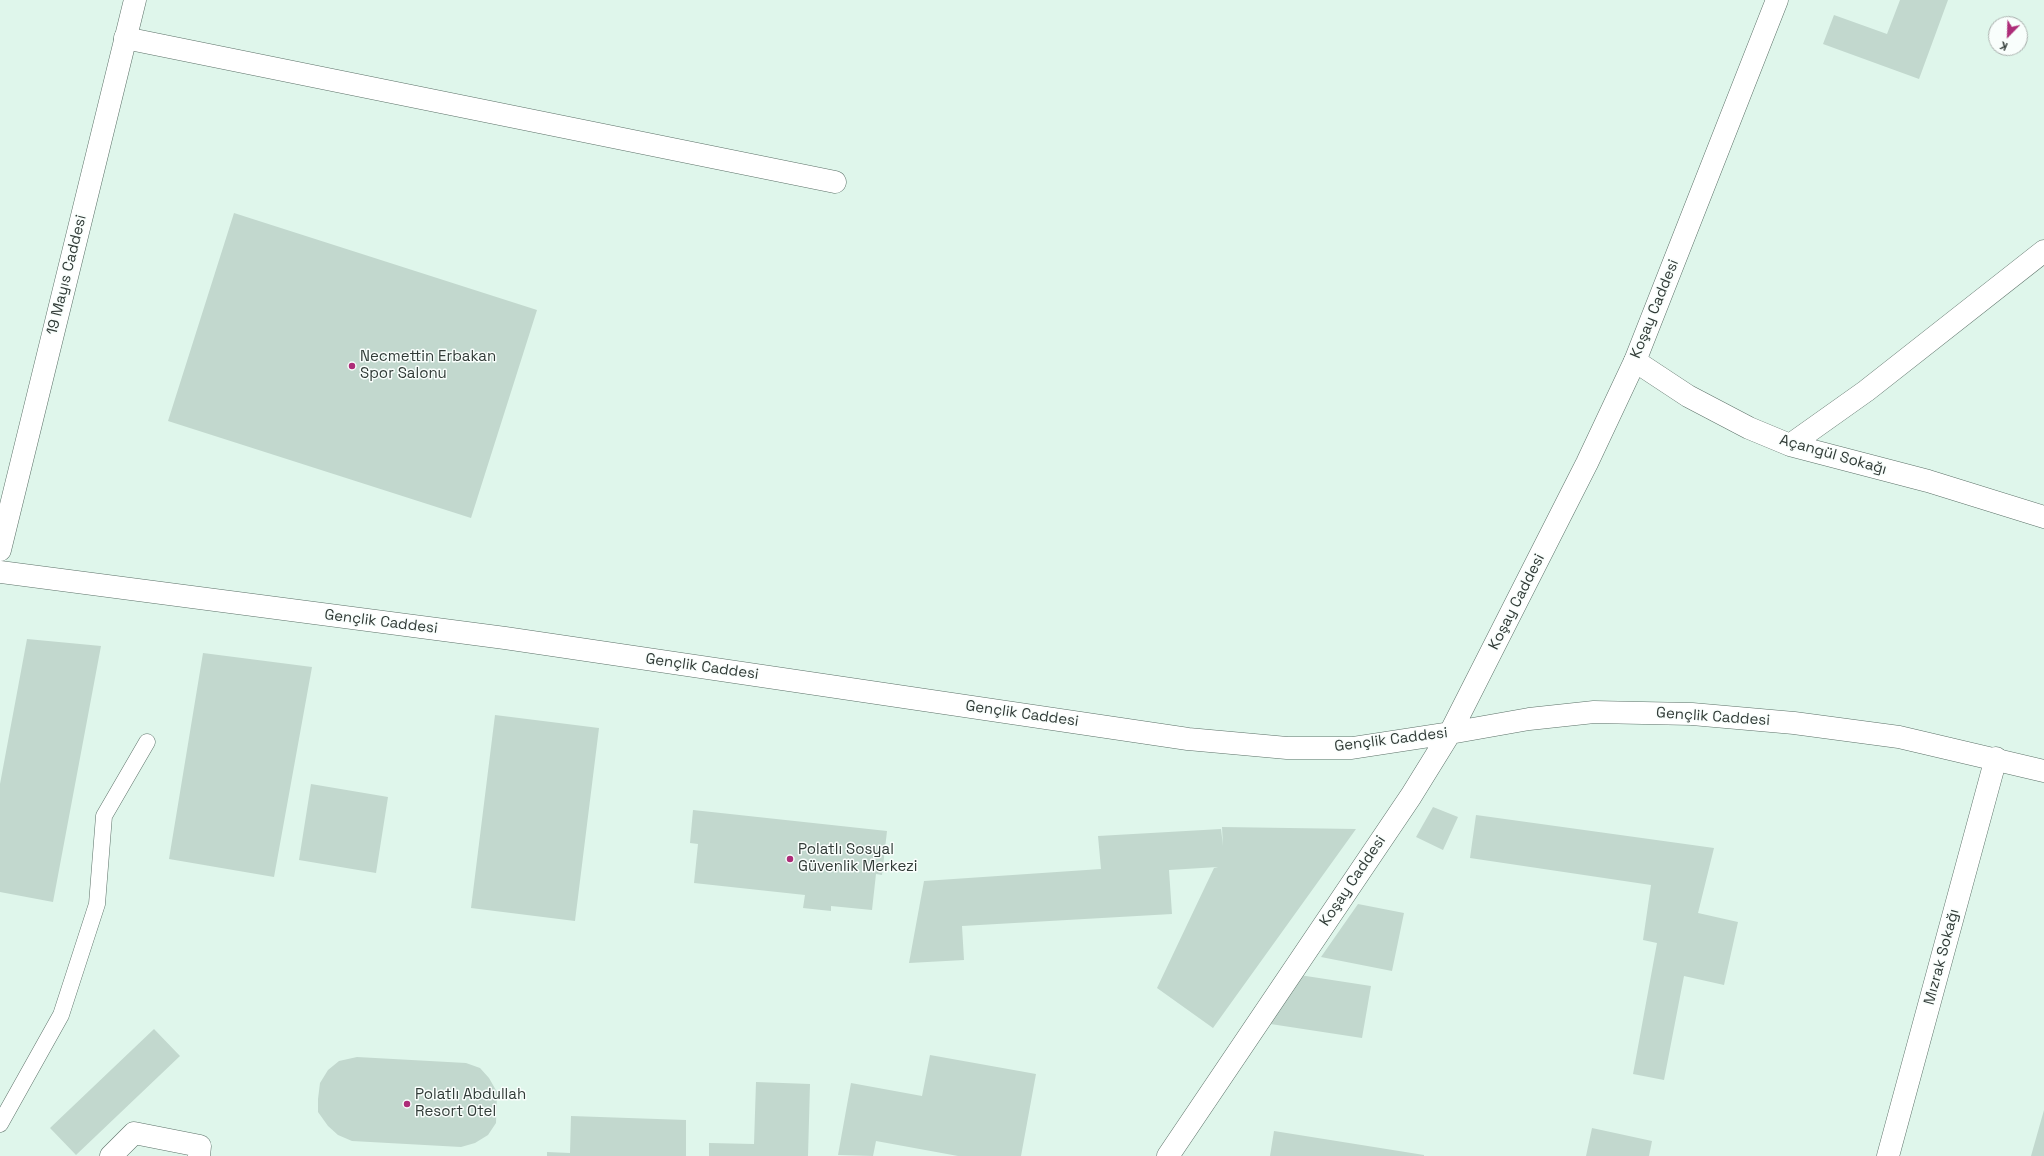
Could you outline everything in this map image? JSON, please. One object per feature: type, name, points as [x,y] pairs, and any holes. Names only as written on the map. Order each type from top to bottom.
[{"type":"street","name":"19 Mayıs Caddesi","points":[[0,550],[135,0]]},
{"type":"street","name":"Koşay Caddesi","points":[[1168,1156],[1411,796],[1450,733],[1587,463],[1635,361],[1777,0]]},
{"type":"street","points":[[126,38],[835,182]]},
{"type":"street","points":[[1790,445],[1866,391],[2044,251]]},
{"type":"street","name":"Açangül Sokağı","points":[[1635,361],[1688,396],[1749,428],[1790,445],[1928,481],[2044,517]]},
{"type":"street","name":"Gençlik Caddesi","points":[[0,572],[505,638],[1188,739],[1287,748],[1352,748],[1450,733],[1529,718],[1594,712],[1692,714],[1794,723],[1892,736],[1996,758],[2044,771]]},
{"type":"street","name":"Mızrak Sokağı","points":[[1888,1156],[1996,758]]},
{"type":"street","points":[[111,1156],[134,1133],[200,1146],[199,1156]]},
{"type":"lane","points":[[0,1124],[61,1016],[97,904],[104,816],[147,742]]},
{"type":"building","points":[[1900,0],[1948,0],[1919,79],[1823,44],[1834,15],[1887,34]]},
{"type":"building","name":"Necmettin Erbakan Spor Salonu","points":[[234,213],[537,310],[471,518],[168,421]]},
{"type":"building","points":[[27,639],[101,646],[53,902],[0,892],[0,784]]},
{"type":"building","points":[[203,653],[312,667],[274,877],[169,859]]},
{"type":"building","points":[[495,715],[599,728],[575,921],[471,908]]},
{"type":"building","points":[[311,784],[388,797],[376,873],[299,860]]},
{"type":"building","points":[[1433,807],[1458,817],[1443,850],[1416,837]]},
{"type":"building","name":"Polatlı Sosyal Güvenlik Merkezi","points":[[693,810],[887,831],[882,875],[876,874],[872,910],[831,906],[831,911],[803,908],[805,895],[694,883],[698,844],[690,843]]},
{"type":"building","points":[[1476,815],[1714,848],[1698,913],[1738,922],[1724,985],[1684,976],[1664,1080],[1633,1074],[1657,943],[1643,940],[1651,885],[1470,858]]},
{"type":"building","points":[[1222,827],[1356,829],[1213,1028],[1157,988],[1214,868],[1218,867],[1169,870],[1172,914],[962,926],[964,960],[909,963],[924,881],[1101,869],[1098,836],[1221,829],[1223,846]]},
{"type":"building","points":[[1358,904],[1404,913],[1392,971],[1321,957]]},
{"type":"building","points":[[1293,974],[1371,986],[1362,1038],[1264,1023]]},
{"type":"building","points":[[154,1029],[180,1056],[76,1155],[50,1128]]},
{"type":"building","points":[[930,1055],[1036,1074],[1021,1156],[958,1156],[876,1141],[873,1156],[838,1155],[851,1083],[922,1096]]},
{"type":"building","name":"Polatlı Abdullah Resort Otel","points":[[357,1057],[466,1063],[480,1068],[489,1078],[497,1092],[496,1123],[488,1135],[475,1143],[461,1147],[352,1141],[338,1135],[328,1126],[318,1112],[320,1083],[328,1070],[339,1061]]},
{"type":"building","points":[[756,1082],[810,1084],[808,1156],[709,1156],[709,1143],[754,1144]]},
{"type":"building","points":[[2044,1110],[2044,1156],[2031,1156]]},
{"type":"building","points":[[571,1116],[686,1120],[686,1156],[547,1156],[547,1152],[570,1153]]},
{"type":"building","points":[[1592,1128],[1652,1141],[1649,1156],[1586,1156]]},
{"type":"building","points":[[1274,1131],[1424,1155],[1424,1156],[1270,1156]]},
{"type":"place","name":"Necmettin Erbakan Spor Salonu","points":[[352,366]]},
{"type":"place","name":"Polatlı Sosyal Güvenlik Merkezi","points":[[790,859]]},
{"type":"place","name":"Polatlı Abdullah Resort Otel","points":[[407,1104]]}]
